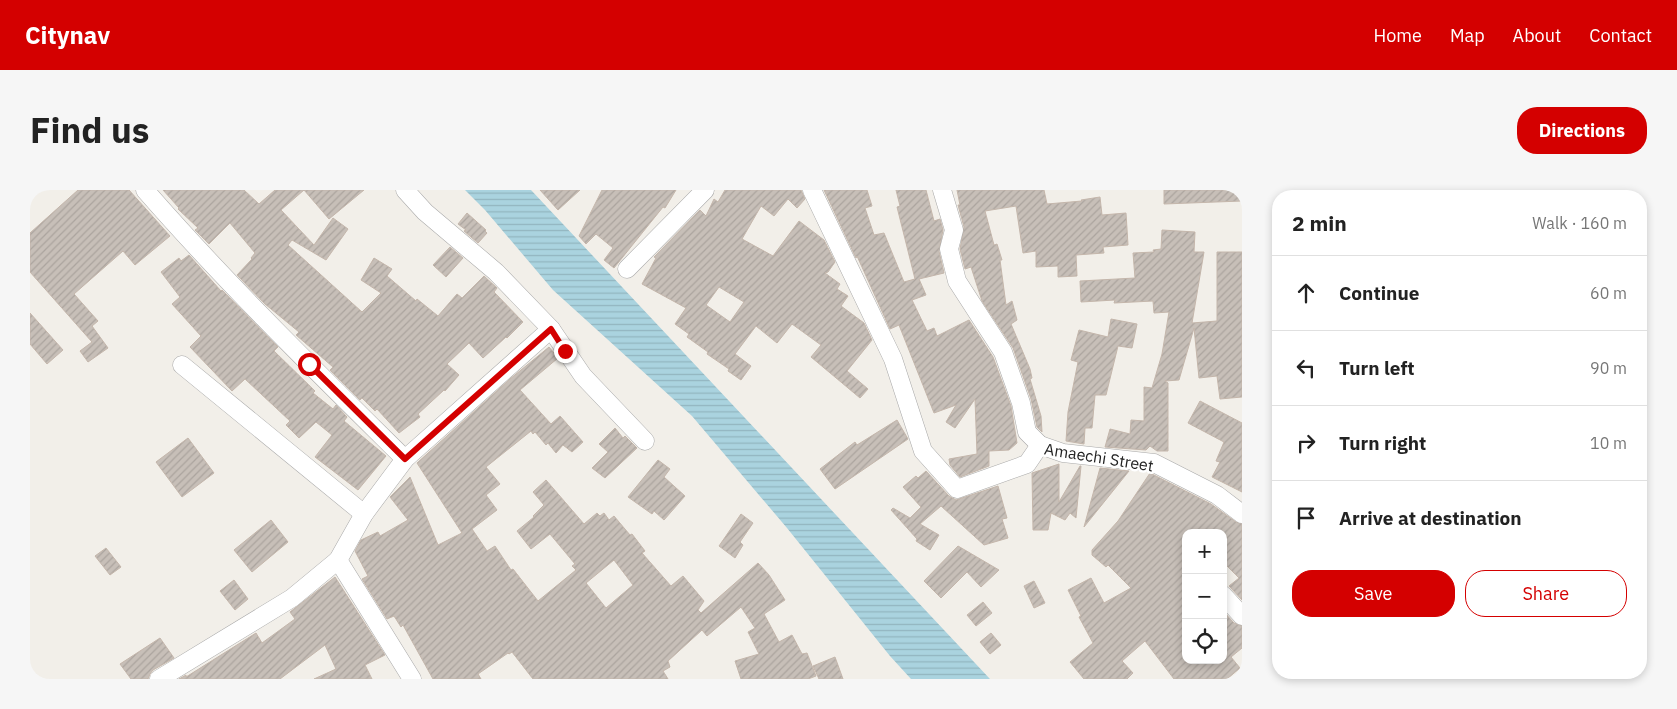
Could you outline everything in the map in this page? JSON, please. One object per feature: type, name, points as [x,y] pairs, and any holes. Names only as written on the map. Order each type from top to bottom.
[{"type":"street","points":[[145,190],[196,248],[405,459]]},
{"type":"street","points":[[405,190],[425,212],[496,272],[551,329],[584,376],[645,441]]},
{"type":"street","points":[[627,269],[705,190]]},
{"type":"street","name":"Amaechi Street","points":[[812,190],[892,359],[923,451],[956,489],[1027,464],[1040,445],[1063,453],[1154,463],[1217,495],[1242,514]]},
{"type":"street","points":[[942,190],[954,230],[949,249],[957,281],[1002,352],[1021,404],[1027,432],[1040,445]]},
{"type":"street","points":[[159,679],[241,631],[292,598],[338,560],[364,514],[405,459],[551,329]]},
{"type":"street","points":[[182,365],[364,514]]},
{"type":"street","points":[[338,560],[412,679]]},
{"type":"street","points":[[1227,599],[1242,616]]},
{"type":"water","points":[[465,190],[531,190],[990,679],[911,679],[692,416],[553,290],[485,210]]},
{"type":"building","points":[[78,190],[129,190],[170,236],[135,265],[123,251],[74,294],[98,321],[92,326],[108,348],[88,362],[80,351],[92,342],[30,272],[30,233]]},
{"type":"building","points":[[163,190],[244,190],[259,204],[275,190],[304,190],[281,210],[314,245],[333,218],[348,229],[326,260],[292,240],[288,245],[362,312],[381,293],[361,280],[374,258],[392,269],[387,276],[416,301],[417,299],[438,316],[457,294],[462,298],[484,276],[497,288],[494,292],[523,322],[483,358],[469,343],[447,364],[459,375],[445,391],[418,414],[420,417],[399,433],[377,409],[375,411],[362,398],[360,400],[330,370],[333,367],[296,335],[299,332],[265,304],[237,275],[255,253],[230,223],[209,244],[195,230],[198,228],[178,209]]},
{"type":"building","points":[[304,190],[364,190],[329,219]]},
{"type":"building","points":[[540,190],[580,190],[558,210]]},
{"type":"building","points":[[602,190],[676,190],[665,208],[663,207],[614,268],[604,260],[613,248],[596,234],[586,244],[579,236]]},
{"type":"building","points":[[725,190],[801,190],[805,199],[797,208],[788,199],[774,216],[761,206],[742,239],[773,256],[799,221],[824,240],[835,262],[828,272],[825,273],[840,284],[837,289],[848,296],[841,306],[864,323],[872,340],[847,371],[868,389],[860,398],[811,357],[821,345],[792,324],[777,343],[756,326],[735,354],[751,366],[741,380],[707,354],[708,352],[687,337],[689,334],[675,324],[686,308],[642,284],[656,258],[654,257],[700,210],[706,216],[714,199],[718,202]],"holes":[[[719,287],[744,302],[730,322],[706,305]]]},
{"type":"building","points":[[824,190],[867,190],[872,206],[865,208],[874,235],[884,233],[904,282],[915,279],[897,207],[900,206],[896,190],[926,190],[934,221],[940,219],[943,230],[939,251],[944,273],[919,279],[926,295],[912,300],[927,331],[934,328],[937,336],[969,320],[993,357],[1011,406],[1017,443],[1009,450],[989,451],[989,466],[960,477],[950,465],[949,459],[977,454],[975,399],[955,428],[946,422],[956,405],[934,413],[899,325],[890,329],[857,256],[856,258]]},
{"type":"building","points":[[957,190],[1044,190],[1047,204],[1082,201],[1100,197],[1102,215],[1126,213],[1128,245],[1103,247],[1104,253],[1076,255],[1077,276],[1058,277],[1058,266],[1036,267],[1036,251],[1023,253],[1016,206],[985,211],[994,245],[997,244],[1002,260],[1000,260],[1006,305],[1012,301],[1017,320],[1011,324],[1030,369],[1032,378],[1030,379],[1041,416],[1042,432],[1037,427],[1031,399],[1013,348],[982,301],[971,267],[965,269],[960,249],[964,227],[958,205],[960,205]]},
{"type":"building","points":[[1164,190],[1242,190],[1242,201],[1164,204]]},
{"type":"building","points":[[467,213],[486,230],[487,233],[478,243],[458,224]]},
{"type":"building","points":[[1162,230],[1195,232],[1194,252],[1204,252],[1192,323],[1217,321],[1217,252],[1242,252],[1242,397],[1220,399],[1217,376],[1199,378],[1194,328],[1179,380],[1165,381],[1168,383],[1168,451],[1157,451],[1150,446],[1146,450],[1105,447],[1110,429],[1130,434],[1131,420],[1144,421],[1144,387],[1152,388],[1162,354],[1169,312],[1154,313],[1153,301],[1114,303],[1115,300],[1081,302],[1080,281],[1135,278],[1133,253],[1154,252],[1153,250],[1161,249]]},
{"type":"building","points":[[450,247],[463,258],[446,277],[433,265]]},
{"type":"building","points":[[189,255],[221,291],[278,347],[274,351],[315,391],[313,393],[333,409],[336,405],[347,417],[344,421],[386,456],[358,490],[315,457],[332,435],[316,422],[299,438],[286,425],[290,421],[245,379],[232,391],[190,347],[201,336],[172,304],[180,297],[161,272],[179,258],[181,261]]},
{"type":"building","points":[[30,313],[63,350],[47,364],[30,344]]},
{"type":"building","points":[[1111,319],[1137,324],[1132,348],[1118,346],[1106,395],[1095,395],[1092,428],[1085,428],[1084,444],[1066,441],[1068,412],[1078,362],[1071,360],[1079,330],[1108,337]]},
{"type":"building","points":[[549,347],[558,358],[520,390],[551,424],[560,416],[583,442],[572,452],[563,445],[556,453],[548,443],[546,445],[535,432],[533,434],[531,431],[486,467],[500,484],[486,495],[497,510],[472,529],[487,551],[495,546],[511,570],[513,569],[538,601],[576,570],[572,566],[575,564],[550,534],[531,549],[517,531],[534,517],[544,505],[533,492],[546,480],[584,524],[597,513],[600,516],[604,513],[609,520],[614,516],[630,535],[632,534],[645,551],[642,553],[671,586],[683,576],[704,601],[698,610],[701,613],[758,563],[769,575],[785,600],[764,614],[779,642],[792,635],[802,654],[807,653],[816,676],[808,679],[741,679],[735,661],[759,654],[748,632],[755,628],[741,607],[707,636],[702,630],[668,661],[670,667],[663,671],[668,679],[533,679],[512,652],[478,674],[481,679],[433,679],[403,625],[401,627],[394,616],[387,619],[362,579],[368,576],[355,551],[361,540],[378,532],[380,536],[408,520],[390,497],[410,477],[438,545],[462,533],[417,463],[510,379]],"holes":[[[614,560],[633,585],[606,608],[586,583]]]},
{"type":"building","points":[[1200,401],[1242,423],[1242,492],[1212,477],[1220,462],[1216,461],[1224,442],[1188,423]]},
{"type":"building","points":[[897,420],[908,439],[835,489],[820,469],[855,442],[857,445]]},
{"type":"building","points":[[615,428],[623,438],[625,436],[637,448],[605,478],[592,468],[608,452],[599,444]]},
{"type":"building","points":[[188,438],[214,473],[182,497],[156,462]]},
{"type":"building","points":[[658,460],[670,469],[664,477],[685,496],[664,520],[654,511],[652,514],[628,497]]},
{"type":"building","points":[[1059,464],[1059,502],[1081,466],[1076,518],[1070,513],[1065,520],[1051,513],[1048,530],[1033,530],[1032,473]]},
{"type":"building","points":[[1100,468],[1129,471],[1084,527]]},
{"type":"building","points":[[926,471],[949,496],[956,500],[998,486],[1007,518],[1002,519],[1008,538],[984,545],[941,506],[920,524],[939,535],[930,550],[916,541],[917,539],[891,510],[893,508],[910,518],[921,507],[903,487],[916,476],[918,478]]},
{"type":"building","points":[[1150,473],[1211,504],[1236,522],[1242,524],[1242,600],[1229,586],[1239,578],[1227,566],[1227,529],[1182,529],[1182,664],[1227,664],[1227,615],[1234,623],[1242,626],[1242,648],[1231,657],[1240,668],[1227,679],[1174,679],[1145,641],[1122,661],[1133,673],[1127,679],[1084,679],[1070,662],[1093,643],[1079,617],[1081,616],[1068,590],[1091,578],[1104,603],[1131,588],[1108,565],[1106,567],[1092,555],[1092,550],[1118,521]]},
{"type":"building","points":[[741,514],[753,523],[740,542],[743,545],[735,558],[719,546]]},
{"type":"building","points":[[271,520],[288,542],[252,572],[234,550]]},
{"type":"building","points":[[958,546],[999,570],[981,587],[967,572],[941,598],[924,581]]},
{"type":"building","points":[[106,548],[121,567],[110,575],[95,556]]},
{"type":"building","points":[[335,577],[385,655],[365,665],[372,679],[314,679],[336,669],[325,645],[280,679],[179,679],[186,675],[186,677],[256,633],[262,643],[295,619],[290,612]]},
{"type":"building","points":[[234,580],[248,599],[235,610],[220,591]]},
{"type":"building","points":[[1034,581],[1045,603],[1034,608],[1024,586]]},
{"type":"building","points":[[983,602],[992,613],[976,626],[967,615]]},
{"type":"building","points":[[991,633],[1001,645],[990,654],[980,642]]},
{"type":"building","points":[[160,638],[174,658],[153,670],[148,679],[131,679],[120,664]]},
{"type":"building","points":[[835,657],[843,679],[819,679],[813,666]]},
{"type":"route","points":[[309,364],[405,459],[551,329],[565,351]]}]
